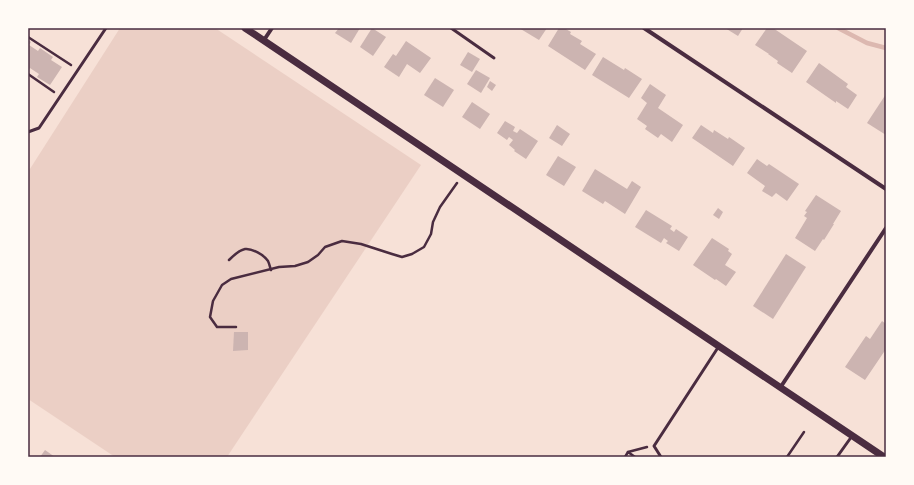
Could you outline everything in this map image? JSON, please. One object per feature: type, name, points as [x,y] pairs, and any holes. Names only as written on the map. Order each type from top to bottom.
[{"type":"street","points":[[245,28],[884,457]]},
{"type":"street","points":[[264,40],[272,28]]},
{"type":"street","points":[[644,28],[886,189]]},
{"type":"street","points":[[780,388],[886,228]]},
{"type":"lane","points":[[28,132],[39,128],[106,28]]},
{"type":"lane","points":[[451,28],[494,58]]},
{"type":"lane","points":[[661,457],[654,446],[718,346]]},
{"type":"lane","points":[[837,457],[852,435]]},
{"type":"path","points":[[28,37],[78,70]]},
{"type":"path","points":[[28,74],[61,96]]},
{"type":"path","points":[[236,327],[217,327],[210,317],[213,301],[222,286],[231,279],[279,267],[296,266],[308,262],[318,255],[325,247],[342,240],[361,244],[402,257],[412,254],[424,247],[431,234],[433,222],[440,208],[463,174]]},
{"type":"path","points":[[229,260],[245,249],[253,250],[261,253],[268,261],[271,270]]},
{"type":"path","points":[[787,457],[804,432]]},
{"type":"path","points":[[625,457],[628,452],[654,446]]},
{"type":"path","points":[[628,452],[635,457]]},
{"type":"shaded area","points":[[120,28],[215,28],[421,165],[227,457],[115,457],[28,399],[28,172]]},
{"type":"building","points":[[339,28],[360,28],[351,43],[335,33]]},
{"type":"building","points":[[372,28],[386,37],[373,56],[360,47]]},
{"type":"building","points":[[519,28],[547,28],[539,40]]},
{"type":"building","points":[[559,28],[564,28],[571,32],[570,34],[582,41],[580,44],[596,54],[585,70],[548,46]]},
{"type":"building","points":[[725,28],[743,28],[738,36]]},
{"type":"building","points":[[767,28],[773,28],[807,51],[792,73],[777,63],[778,61],[769,54],[755,45]]},
{"type":"building","points":[[28,40],[31,42],[29,45],[38,51],[40,48],[53,57],[51,60],[62,67],[50,85],[37,77],[39,74],[30,68],[28,72]]},
{"type":"building","points":[[406,41],[431,58],[420,73],[407,64],[399,77],[384,67],[393,54],[396,56]]},
{"type":"building","points":[[468,52],[480,59],[472,72],[460,65]]},
{"type":"building","points":[[603,57],[624,70],[625,68],[642,79],[629,98],[592,75]]},
{"type":"building","points":[[819,63],[848,84],[846,87],[857,95],[848,109],[836,101],[836,103],[806,82]]},
{"type":"building","points":[[476,70],[490,78],[481,93],[467,84]]},
{"type":"building","points":[[435,78],[454,90],[443,107],[424,95]]},
{"type":"building","points":[[490,81],[496,85],[492,91],[487,87]]},
{"type":"building","points":[[650,84],[666,95],[658,108],[683,125],[672,142],[661,134],[658,138],[645,129],[647,126],[637,119],[647,103],[641,98]]},
{"type":"building","points":[[886,94],[886,135],[867,123]]},
{"type":"building","points":[[472,102],[490,114],[480,129],[462,117]]},
{"type":"building","points":[[505,121],[515,127],[513,131],[517,133],[520,129],[538,141],[526,159],[514,151],[515,150],[509,145],[513,140],[509,137],[507,140],[497,133]]},
{"type":"building","points":[[557,125],[570,134],[562,146],[549,138]]},
{"type":"building","points":[[701,125],[713,133],[714,130],[728,139],[729,137],[745,148],[733,166],[692,138]]},
{"type":"building","points":[[558,156],[576,167],[564,186],[546,175]]},
{"type":"building","points":[[757,159],[767,166],[769,164],[799,184],[787,201],[776,193],[772,197],[762,191],[765,186],[747,173]]},
{"type":"building","points":[[595,169],[627,189],[632,181],[641,187],[625,214],[605,201],[603,204],[582,191]]},
{"type":"building","points":[[816,195],[841,211],[824,240],[823,239],[815,251],[795,238],[807,218],[804,216],[807,212],[805,211]]},
{"type":"building","points":[[718,208],[723,212],[719,219],[713,215]]},
{"type":"building","points":[[646,210],[672,226],[670,229],[674,232],[676,229],[688,237],[679,251],[666,243],[668,241],[664,238],[661,243],[635,227]]},
{"type":"building","points":[[712,238],[729,249],[728,251],[732,254],[725,265],[736,272],[726,286],[693,265]]},
{"type":"building","points":[[786,254],[806,267],[773,319],[753,306]]},
{"type":"building","points":[[882,321],[886,324],[886,349],[865,380],[845,367],[866,336],[870,339]]},
{"type":"building","points":[[234,332],[248,332],[248,350],[233,351]]},
{"type":"building","points":[[45,450],[55,457],[40,457]]},
{"type":"waterway","points":[[838,28],[867,43],[886,48]]}]
